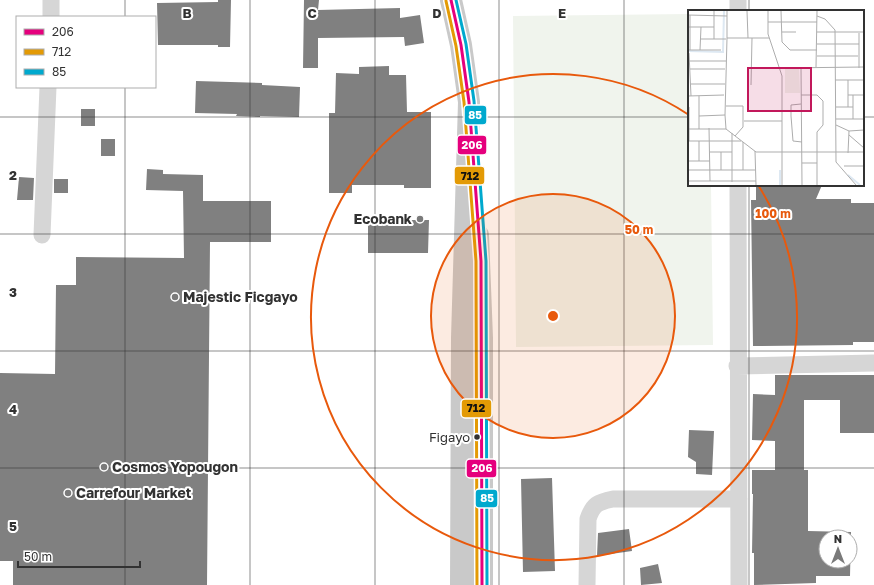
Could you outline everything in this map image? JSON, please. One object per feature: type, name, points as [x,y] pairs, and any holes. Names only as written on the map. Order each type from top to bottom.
[{"type":"main road","points":[[451,0],[461,45],[469,102],[470,132],[481,261],[482,585]]},
{"type":"main road","points":[[460,585],[462,338],[470,132]]},
{"type":"street","points":[[51,0],[51,16]]},
{"type":"street","points":[[42,235],[48,88]]},
{"type":"street","points":[[738,186],[739,585]]},
{"type":"street","points":[[738,366],[874,363]]},
{"type":"street","points":[[587,585],[588,519],[591,508],[600,501],[613,499],[739,499]]},
{"type":"shaded area","points":[[688,14],[688,186],[711,186],[713,345],[516,347],[513,16]]},
{"type":"building","points":[[218,0],[231,0],[230,47],[218,47],[218,45],[158,45],[157,3],[218,2]]},
{"type":"building","points":[[304,0],[319,0],[318,10],[400,8],[400,18],[420,15],[424,43],[405,46],[404,37],[318,38],[318,68],[303,68]]},
{"type":"building","points":[[389,66],[389,75],[406,75],[407,112],[431,112],[431,188],[404,188],[404,185],[352,185],[352,193],[329,193],[329,113],[335,113],[336,73],[359,74],[359,67]]},
{"type":"building","points":[[196,81],[262,83],[262,85],[300,87],[299,117],[260,117],[236,116],[237,114],[195,113]]},
{"type":"building","points":[[81,109],[95,109],[95,126],[81,126]]},
{"type":"building","points":[[101,139],[115,139],[115,156],[101,156]]},
{"type":"building","name":"Cosmos Yopougon","points":[[147,169],[163,170],[163,174],[203,175],[203,201],[271,201],[271,242],[210,242],[207,585],[13,585],[13,561],[0,561],[0,373],[55,374],[56,285],[76,285],[76,257],[184,258],[183,191],[146,190]]},
{"type":"building","points":[[19,177],[34,178],[33,200],[17,200]]},
{"type":"building","points":[[54,179],[68,179],[68,193],[54,193]]},
{"type":"building","points":[[756,186],[822,186],[816,199],[851,199],[851,203],[874,203],[874,342],[853,342],[853,345],[753,346],[751,200],[756,200]]},
{"type":"building","points":[[368,220],[429,220],[428,253],[368,253]]},
{"type":"building","points":[[775,375],[874,375],[874,433],[840,433],[840,400],[804,400],[804,470],[808,470],[808,531],[818,531],[818,569],[850,569],[850,576],[816,576],[816,583],[754,585],[754,553],[752,553],[752,470],[775,470],[775,441],[752,440],[753,394],[775,395]]},
{"type":"building","points":[[689,430],[714,431],[712,475],[696,474],[696,462],[688,457]]},
{"type":"building","points":[[552,478],[555,571],[523,572],[521,479]]},
{"type":"building","points":[[629,529],[632,551],[597,556],[598,533]]},
{"type":"building","points":[[658,564],[662,583],[641,585],[640,568]]},
{"type":"transit line","name":"206","points":[[451,0],[461,45],[469,102],[481,261],[482,585]]},
{"type":"transit line","name":"85","points":[[456,0],[466,44],[474,101],[486,261],[487,585]]},
{"type":"transit line","name":"712","points":[[446,1],[456,46],[464,102],[476,261],[477,585]]},
{"type":"place","name":"Ecobank","points":[[420,219]]},
{"type":"place","name":"Majestic Ficgayo","points":[[175,297]]},
{"type":"place","name":"Figayo","points":[[477,437]]},
{"type":"place","name":"Cosmos Yopougon","points":[[104,467]]},
{"type":"place","name":"Carrefour Market","points":[[68,493]]}]
